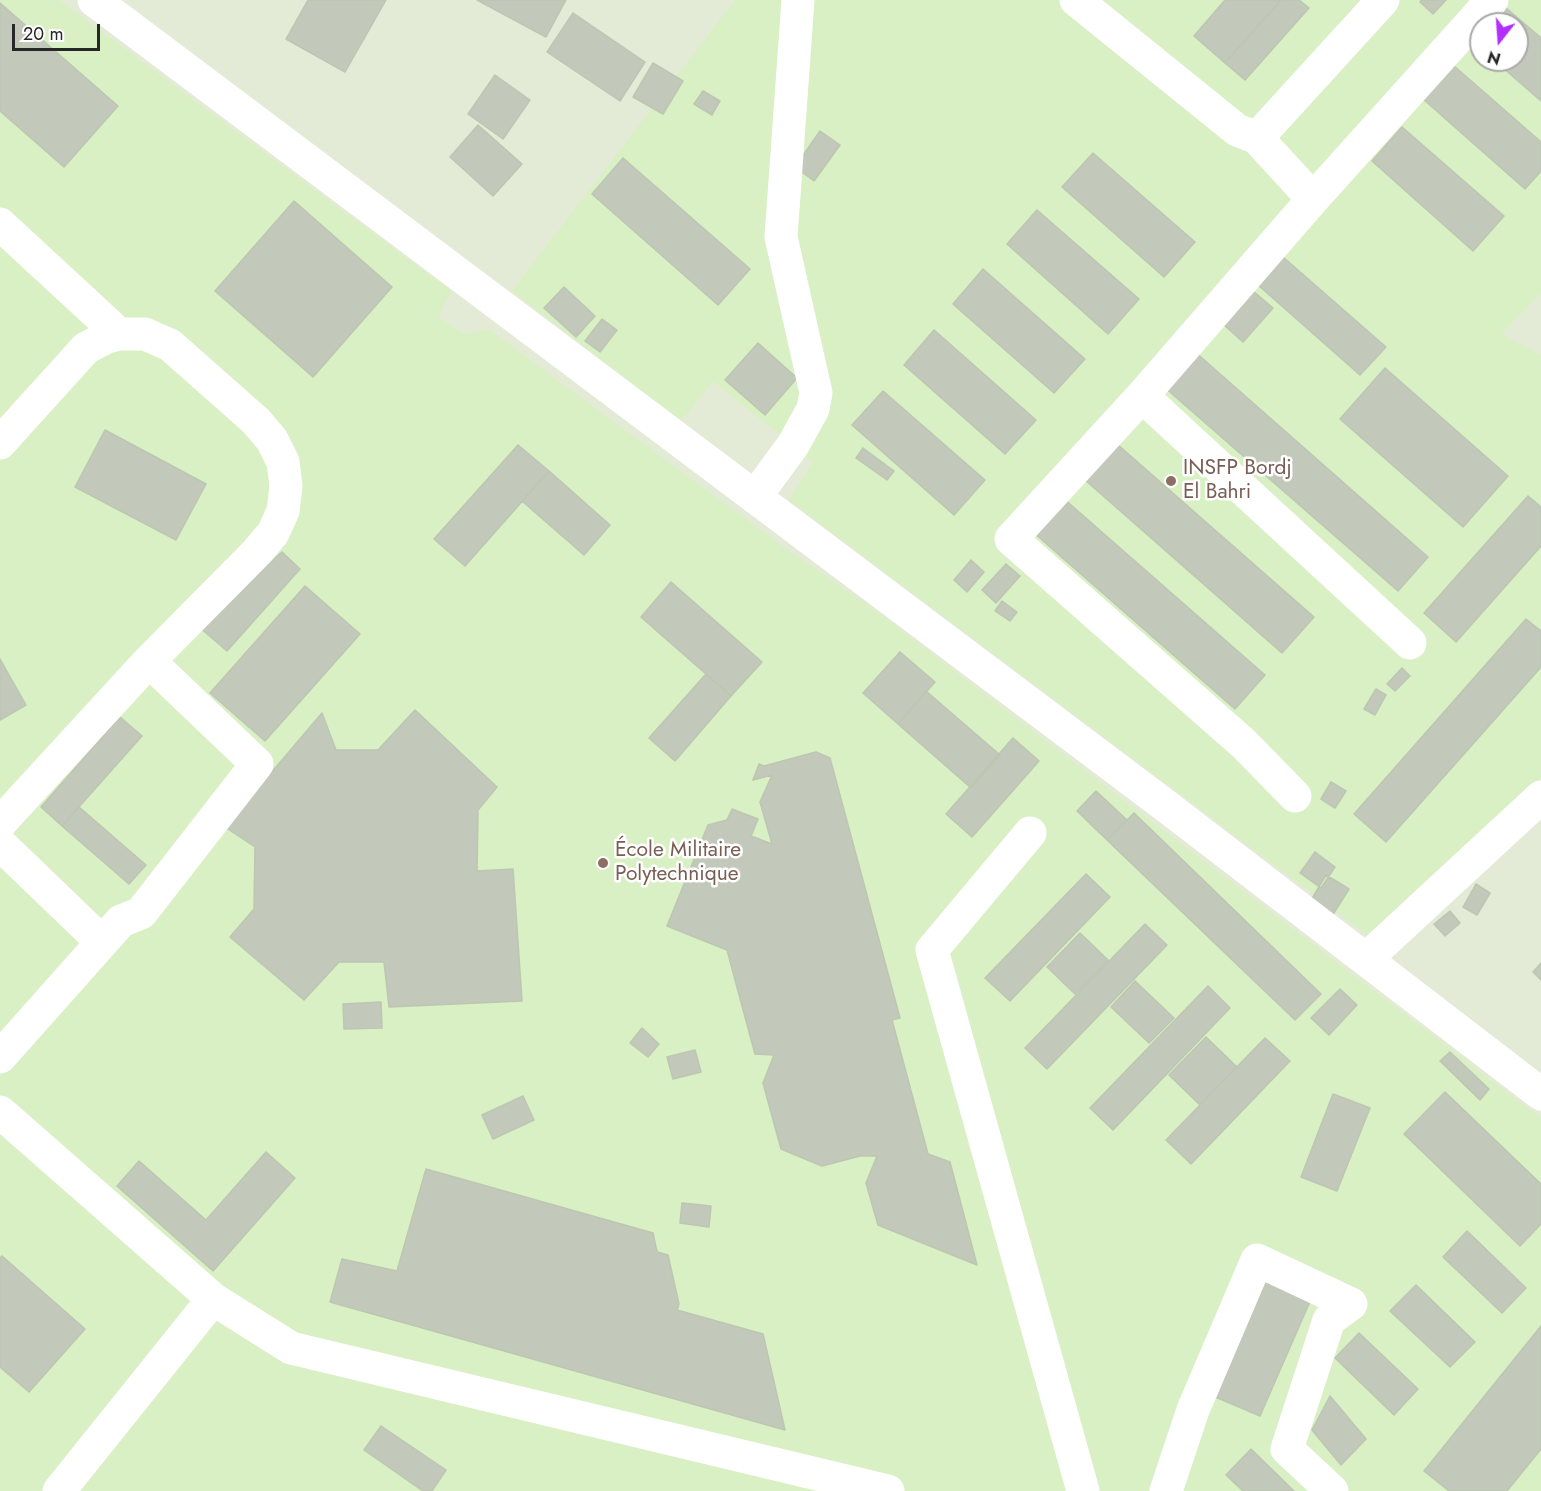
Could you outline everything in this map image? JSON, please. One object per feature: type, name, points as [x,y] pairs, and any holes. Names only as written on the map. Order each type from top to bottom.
[{"type":"street","points":[[94,0],[755,497],[1541,1094]]},
{"type":"street","points":[[755,497],[793,445],[813,409],[816,393],[781,237],[798,0]]},
{"type":"street","points":[[1076,0],[1237,130],[1257,138],[1313,199]]},
{"type":"street","points":[[1257,138],[1383,0]]},
{"type":"street","points":[[1295,796],[1243,743],[1011,538],[1142,396],[1313,199],[1492,0]]},
{"type":"street","points":[[0,224],[118,334]]},
{"type":"street","points":[[0,443],[86,348],[107,336],[146,334],[170,345],[256,421],[272,440],[283,462],[286,486],[283,511],[273,533],[149,661],[0,823]]},
{"type":"street","points":[[1142,396],[1410,643]]},
{"type":"street","points":[[0,1057],[121,921],[141,913],[261,768],[149,661]]},
{"type":"street","points":[[1366,959],[1541,797]]},
{"type":"street","points":[[1030,833],[932,950],[1083,1491]]},
{"type":"street","points":[[0,844],[102,942]]},
{"type":"street","points":[[0,1112],[213,1299],[291,1347],[415,1380],[888,1491]]},
{"type":"street","points":[[1166,1491],[1193,1410],[1257,1260],[1351,1304],[1329,1320],[1287,1449],[1332,1491]]},
{"type":"street","points":[[59,1491],[213,1299]]},
{"type":"shaded area","name":"École Militaire Polytechnique","points":[[0,0],[59,0],[451,291],[438,318],[464,334],[488,329],[782,546],[873,609],[1541,1118],[1541,1491],[0,1491]]},
{"type":"shaded area","name":"INSFP Bordj El Bahri","points":[[735,0],[1541,0],[1541,294],[1501,334],[1541,355],[1541,779],[1370,937],[789,500],[813,462],[713,381],[681,421],[512,291]]},
{"type":"building","points":[[308,0],[386,0],[345,72],[286,39]]},
{"type":"building","points":[[477,0],[566,0],[546,37]]},
{"type":"building","points":[[1225,0],[1281,0],[1225,63],[1194,36]]},
{"type":"building","points":[[1281,0],[1299,0],[1309,8],[1245,80],[1225,63]]},
{"type":"building","points":[[1421,0],[1446,0],[1433,14],[1420,2]]},
{"type":"building","points":[[0,3],[118,106],[64,167],[0,111]]},
{"type":"building","points":[[1505,7],[1511,12],[1500,12]]},
{"type":"building","points":[[573,13],[645,62],[620,101],[547,52]]},
{"type":"building","points":[[1529,28],[1541,38],[1541,101],[1508,72],[1529,72]]},
{"type":"building","points":[[653,63],[683,81],[663,114],[633,97]]},
{"type":"building","points":[[1453,65],[1541,142],[1541,171],[1525,189],[1423,99]]},
{"type":"building","points":[[495,75],[530,100],[503,139],[468,114]]},
{"type":"building","points":[[703,91],[720,101],[712,115],[694,104]]},
{"type":"building","points":[[478,125],[522,164],[493,196],[450,157]]},
{"type":"building","points":[[1402,127],[1504,216],[1473,251],[1372,161]]},
{"type":"building","points":[[820,131],[840,145],[814,181],[795,167]]},
{"type":"building","points":[[1093,153],[1195,242],[1164,277],[1062,187]]},
{"type":"building","points":[[623,158],[750,269],[718,305],[592,194]]},
{"type":"building","points":[[294,201],[392,287],[313,377],[215,291]]},
{"type":"building","points":[[1037,210],[1139,299],[1108,334],[1007,244]]},
{"type":"building","points":[[1283,257],[1386,347],[1360,375],[1258,285]]},
{"type":"building","points":[[983,269],[1085,359],[1054,393],[953,304]]},
{"type":"building","points":[[564,287],[595,316],[576,337],[544,308]]},
{"type":"building","points":[[1253,291],[1273,308],[1243,342],[1223,324]]},
{"type":"building","points":[[602,319],[617,330],[600,352],[585,341]]},
{"type":"building","points":[[934,330],[1036,420],[1005,454],[904,365]]},
{"type":"building","points":[[758,343],[797,378],[765,415],[725,380]]},
{"type":"building","points":[[1194,351],[1428,557],[1398,591],[1163,386]]},
{"type":"building","points":[[1385,368],[1508,476],[1463,527],[1340,419]]},
{"type":"building","points":[[883,391],[985,480],[954,515],[852,425]]},
{"type":"building","points":[[105,430],[206,484],[176,540],[75,487]]},
{"type":"building","points":[[1117,444],[1314,617],[1282,653],[1085,480]]},
{"type":"building","points":[[518,445],[549,471],[465,566],[434,539]]},
{"type":"building","points":[[863,448],[894,471],[887,480],[856,458]]},
{"type":"building","points":[[549,471],[610,525],[584,555],[522,501]]},
{"type":"building","points":[[1528,496],[1541,507],[1541,546],[1456,642],[1424,613]]},
{"type":"building","points":[[1063,498],[1265,675],[1235,709],[1033,532]]},
{"type":"building","points":[[282,552],[300,569],[227,651],[199,627]]},
{"type":"building","points":[[971,560],[984,572],[967,592],[954,580]]},
{"type":"building","points":[[1006,564],[1020,576],[996,603],[982,590]]},
{"type":"building","points":[[671,582],[762,662],[731,696],[641,617]]},
{"type":"building","points":[[305,586],[360,634],[265,741],[210,693]]},
{"type":"building","points":[[1002,601],[1017,612],[1010,621],[995,611]]},
{"type":"building","points":[[1526,619],[1541,631],[1541,667],[1386,842],[1354,814]]},
{"type":"building","points":[[900,652],[935,682],[898,724],[863,693]]},
{"type":"building","points":[[0,659],[26,705],[0,720]]},
{"type":"building","points":[[1402,668],[1410,676],[1395,691],[1387,684]]},
{"type":"building","points":[[706,674],[731,696],[675,761],[649,738]]},
{"type":"building","points":[[1376,689],[1386,695],[1375,715],[1364,709]]},
{"type":"building","points":[[926,691],[1000,755],[971,788],[898,724]]},
{"type":"building","points":[[415,710],[497,787],[478,810],[477,871],[513,869],[522,1001],[389,1007],[384,962],[339,962],[304,1000],[230,937],[254,909],[255,847],[225,827],[322,713],[336,750],[378,750]]},
{"type":"building","points":[[120,717],[142,736],[62,826],[41,807]]},
{"type":"building","points":[[1013,738],[1039,761],[972,837],[946,814]]},
{"type":"building","points":[[816,752],[830,758],[900,1018],[892,1020],[928,1154],[950,1162],[977,1265],[878,1225],[866,1183],[877,1156],[860,1156],[822,1166],[781,1149],[763,1083],[774,1055],[755,1054],[727,950],[667,926],[708,825],[727,820],[732,809],[758,819],[751,836],[772,844],[760,802],[772,775],[753,780],[759,764],[764,766]]},
{"type":"building","points":[[1331,782],[1346,791],[1335,808],[1321,799]]},
{"type":"building","points":[[1096,791],[1127,820],[1107,840],[1077,811]]},
{"type":"building","points":[[79,807],[146,865],[129,884],[62,826]]},
{"type":"building","points":[[1134,813],[1321,994],[1295,1020],[1107,840]]},
{"type":"building","points":[[1315,852],[1335,867],[1321,888],[1300,873]]},
{"type":"building","points":[[1086,874],[1110,897],[1010,1001],[985,978]]},
{"type":"building","points":[[1326,875],[1349,889],[1332,916],[1310,902]]},
{"type":"building","points":[[1476,884],[1490,893],[1477,915],[1463,907]]},
{"type":"building","points":[[1450,911],[1460,923],[1445,936],[1434,924]]},
{"type":"building","points":[[1145,924],[1167,945],[1047,1069],[1025,1048]]},
{"type":"building","points":[[1080,933],[1108,960],[1075,994],[1047,967]]},
{"type":"building","points":[[1541,963],[1541,980],[1533,972]]},
{"type":"building","points":[[1135,981],[1174,1018],[1149,1043],[1111,1007]]},
{"type":"building","points":[[1208,986],[1230,1008],[1113,1130],[1090,1108]]},
{"type":"building","points":[[1340,989],[1357,1005],[1329,1035],[1311,1018]]},
{"type":"building","points":[[381,1002],[382,1028],[344,1029],[343,1004]]},
{"type":"building","points":[[642,1028],[659,1044],[648,1057],[630,1043]]},
{"type":"building","points":[[1206,1037],[1237,1067],[1200,1105],[1169,1075]]},
{"type":"building","points":[[1265,1038],[1290,1061],[1191,1164],[1166,1140]]},
{"type":"building","points":[[695,1050],[701,1072],[673,1079],[667,1057]]},
{"type":"building","points":[[1450,1052],[1489,1089],[1480,1100],[1440,1061]]},
{"type":"building","points":[[1445,1092],[1541,1184],[1541,1224],[1520,1246],[1404,1134]]},
{"type":"building","points":[[1333,1094],[1370,1108],[1337,1191],[1301,1177]]},
{"type":"building","points":[[523,1096],[534,1120],[493,1139],[482,1115]]},
{"type":"building","points":[[266,1152],[295,1178],[213,1271],[117,1186],[139,1161],[206,1220]]},
{"type":"building","points":[[426,1169],[653,1233],[657,1252],[668,1255],[679,1304],[677,1310],[763,1334],[785,1430],[330,1302],[342,1259],[397,1271]]},
{"type":"building","points":[[682,1203],[711,1206],[709,1227],[680,1223]]},
{"type":"building","points":[[1467,1231],[1526,1288],[1502,1313],[1443,1257]]},
{"type":"building","points":[[2,1256],[85,1329],[29,1392],[0,1367],[0,1258]]},
{"type":"building","points":[[1258,1274],[1312,1297],[1260,1416],[1206,1393]]},
{"type":"building","points":[[1416,1285],[1475,1342],[1450,1367],[1390,1311]]},
{"type":"building","points":[[1541,1326],[1541,1449],[1507,1491],[1449,1491],[1424,1471]]},
{"type":"building","points":[[1359,1333],[1418,1389],[1394,1415],[1335,1358]]},
{"type":"building","points":[[1330,1396],[1366,1439],[1341,1465],[1312,1430]]},
{"type":"building","points":[[381,1426],[446,1470],[432,1491],[423,1491],[364,1450]]},
{"type":"building","points":[[1251,1449],[1294,1491],[1243,1491],[1226,1475]]},
{"type":"place","name":"INSFP Bordj El Bahri","points":[[1171,481]]},
{"type":"place","name":"École Militaire Polytechnique","points":[[603,863]]}]
